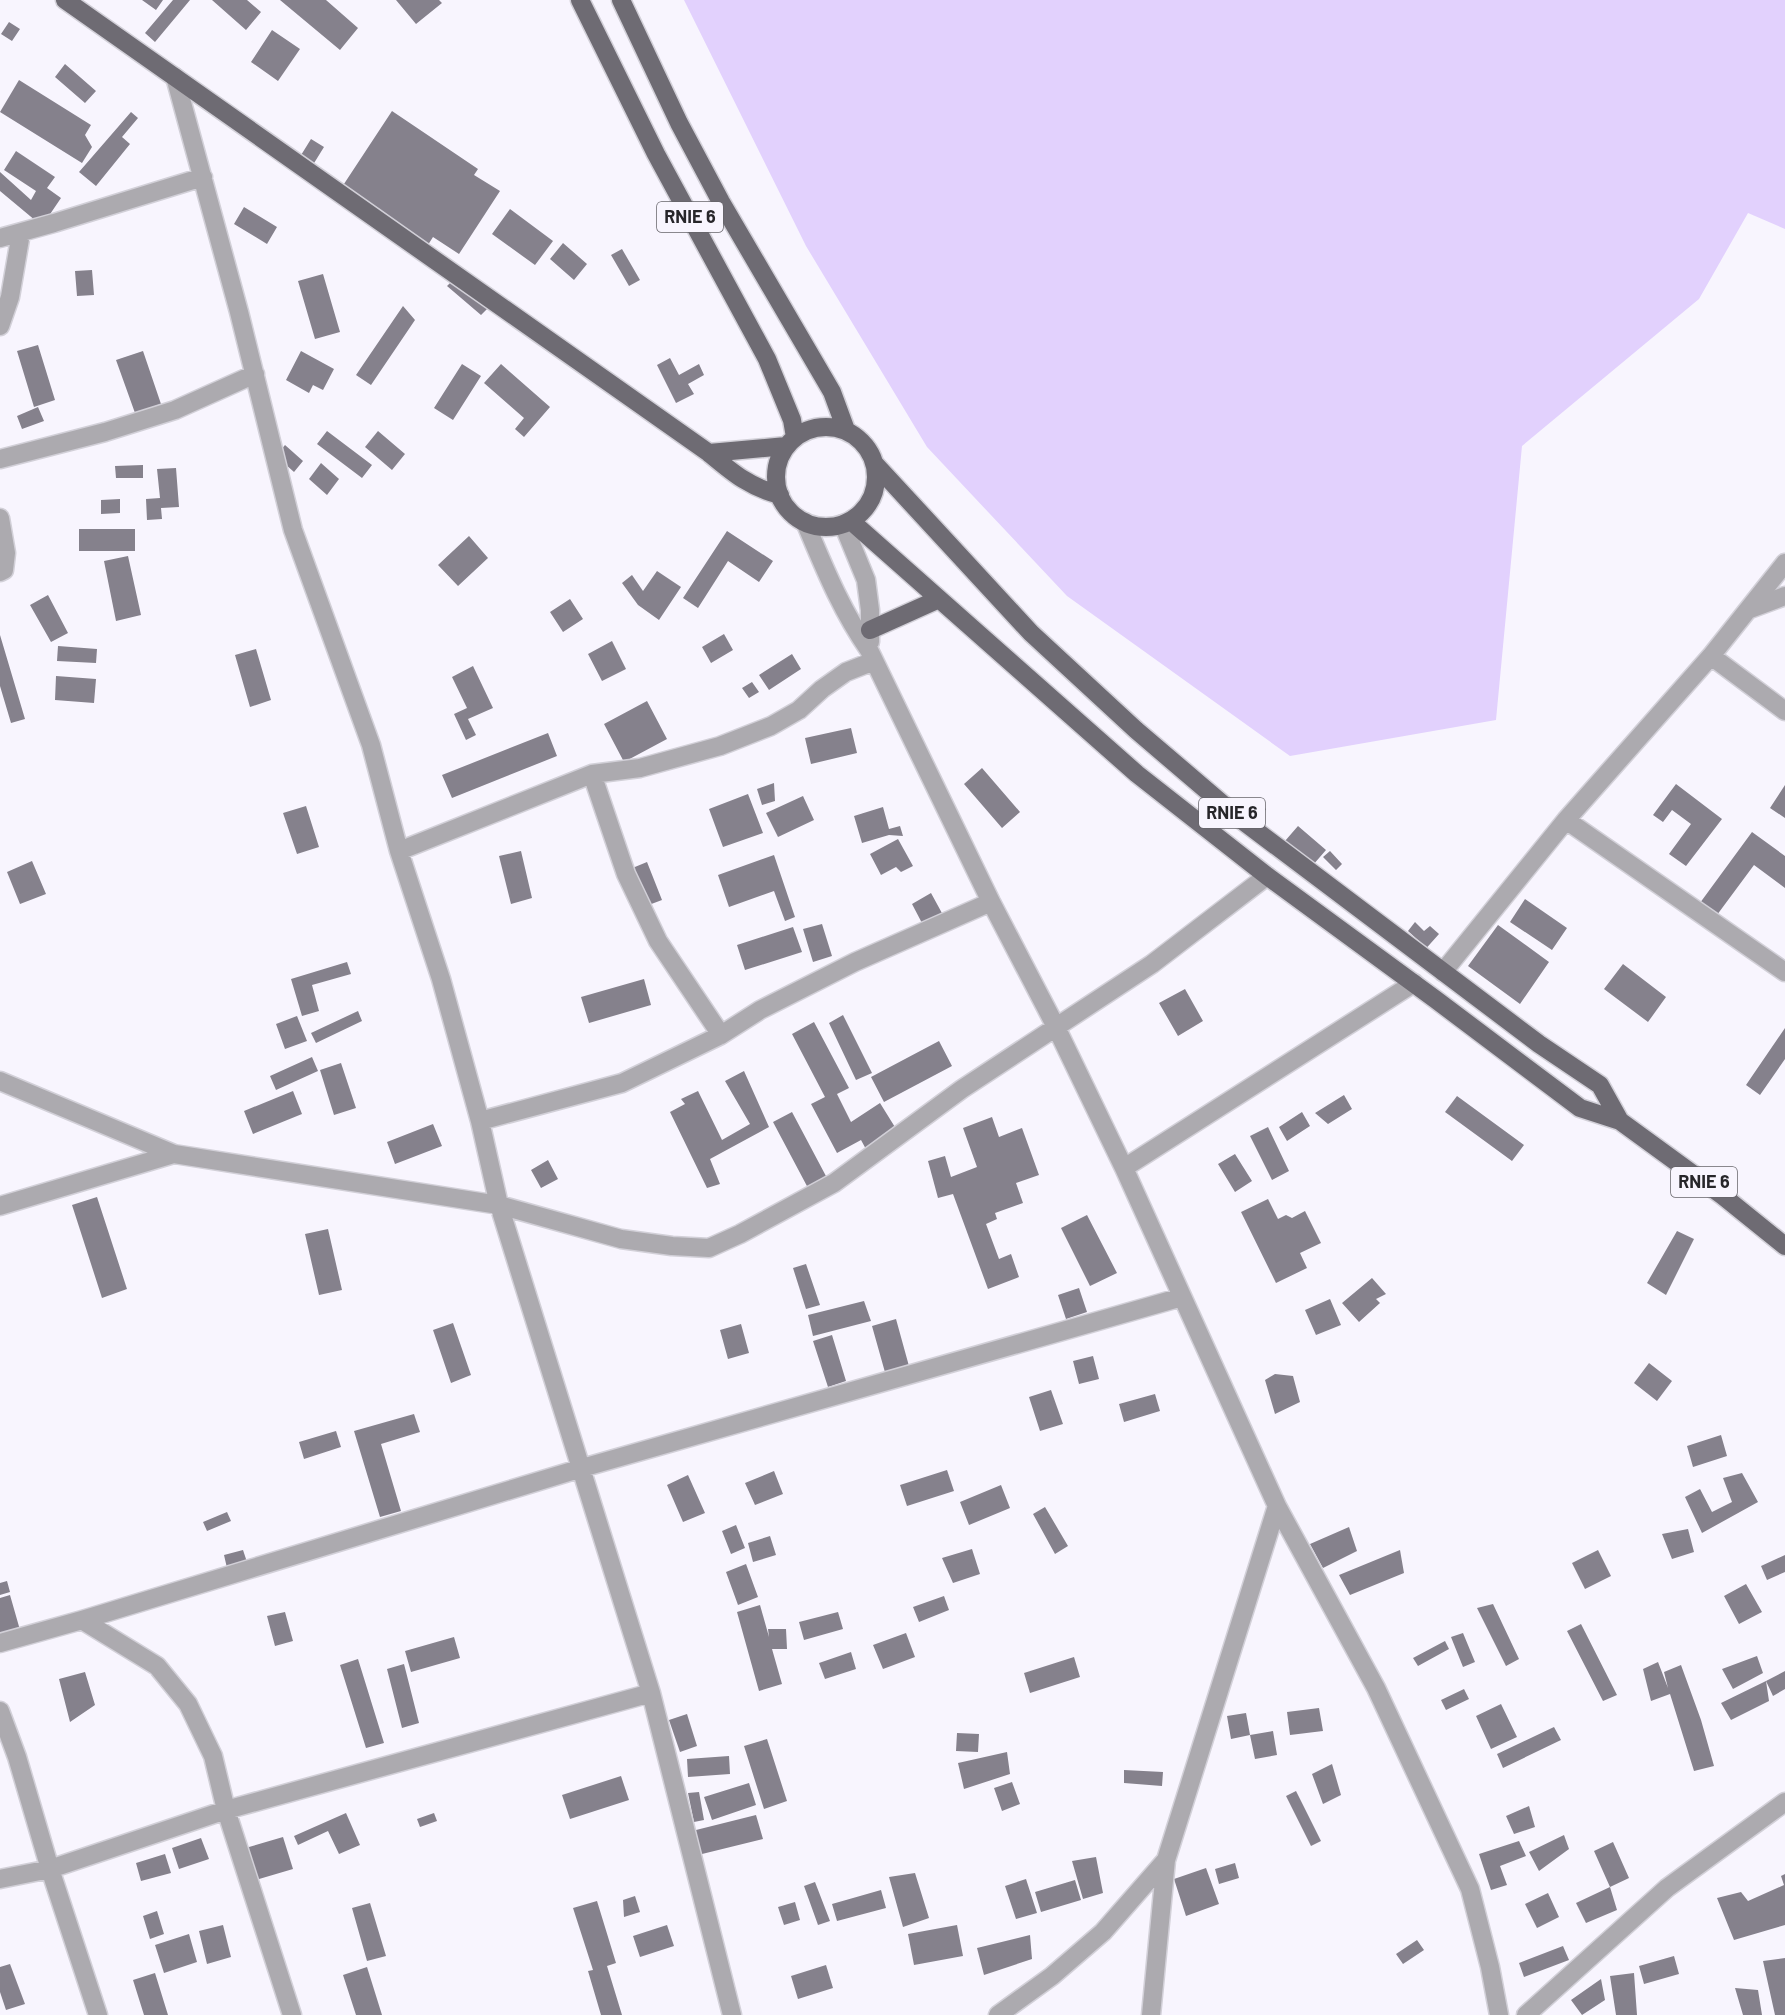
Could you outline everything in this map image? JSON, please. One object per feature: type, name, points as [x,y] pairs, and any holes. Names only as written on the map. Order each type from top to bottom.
[{"type":"main road","points":[[65,0],[709,453],[737,476],[760,490],[780,495]]},
{"type":"main road","name":"RNIE 6","points":[[580,0],[656,154],[767,359],[792,420],[791,441]]},
{"type":"main road","name":"RNIE 6","points":[[621,0],[721,202],[832,392],[846,430],[864,444],[875,464],[1031,633],[1136,730],[1239,818],[1539,1044],[1600,1085],[1620,1120]]},
{"type":"main road","points":[[709,453],[791,441],[819,427],[846,430]]},
{"type":"main road","points":[[791,441],[779,461],[776,478],[780,495],[790,511],[805,522],[824,527],[847,522],[867,506],[876,486],[875,464]]},
{"type":"main road","name":"RNIE 6","points":[[847,522],[939,599],[1137,774],[1267,876],[1580,1108],[1620,1120],[1723,1196],[1785,1246]]},
{"type":"main road","points":[[870,630],[939,599]]},
{"type":"street","points":[[175,77],[255,374],[293,530],[371,745],[399,851],[441,979],[480,1121],[499,1205],[651,1693],[732,2015]]},
{"type":"street","points":[[0,238],[203,177]]},
{"type":"street","points":[[0,326],[10,297],[21,233]]},
{"type":"street","points":[[0,459],[105,432],[175,410],[255,374]]},
{"type":"street","points":[[0,518],[6,553],[4,570],[0,572]]},
{"type":"street","points":[[805,522],[835,594],[852,626],[872,655],[1124,1168],[1277,1506],[1376,1688],[1470,1889],[1490,1966],[1499,2015]]},
{"type":"street","points":[[847,522],[866,580],[872,655]]},
{"type":"street","points":[[1443,972],[1566,820],[1711,657],[1785,563]]},
{"type":"street","points":[[1750,609],[1785,596]]},
{"type":"street","points":[[399,851],[592,774],[640,768],[720,746],[771,726],[798,710],[822,689],[872,655]]},
{"type":"street","points":[[1711,657],[1785,711]]},
{"type":"street","points":[[592,774],[626,874],[658,941],[721,1035]]},
{"type":"street","points":[[1566,820],[1785,972]]},
{"type":"street","points":[[0,1081],[174,1154],[499,1205],[621,1239],[709,1248],[740,1234],[834,1183],[962,1089],[1152,964],[1267,876]]},
{"type":"street","points":[[480,1121],[622,1083],[721,1035],[760,1010],[855,962],[992,902]]},
{"type":"street","points":[[1124,1168],[1414,983]]},
{"type":"street","points":[[0,1206],[174,1154]]},
{"type":"street","points":[[0,1642],[82,1620],[582,1468],[1182,1297]]},
{"type":"street","points":[[1151,2015],[1166,1860],[1277,1506]]},
{"type":"street","points":[[82,1620],[157,1666],[188,1704],[213,1756],[226,1810],[292,2015]]},
{"type":"street","points":[[0,1880],[50,1869],[226,1810],[651,1693]]},
{"type":"street","points":[[0,1711],[17,1757],[50,1869],[98,2015]]},
{"type":"street","points":[[1526,2015],[1667,1888],[1785,1803]]},
{"type":"street","points":[[998,2015],[1052,1976],[1103,1932],[1166,1860]]},
{"type":"shaded area","points":[[684,0],[1785,0],[1785,229],[1748,213],[1699,299],[1522,446],[1496,720],[1290,756],[1067,596],[927,447],[806,246]]},
{"type":"building","points":[[142,0],[163,0],[156,10]]},
{"type":"building","points":[[173,0],[190,0],[155,42],[145,33]]},
{"type":"building","points":[[212,0],[247,0],[261,12],[246,30]]},
{"type":"building","points":[[280,0],[326,0],[358,28],[340,50]]},
{"type":"building","points":[[396,0],[439,0],[442,3],[416,24]]},
{"type":"building","points":[[9,22],[20,29],[12,41],[1,34]]},
{"type":"building","points":[[272,30],[300,49],[278,81],[251,62]]},
{"type":"building","points":[[65,64],[96,91],[85,103],[55,77]]},
{"type":"building","points":[[19,80],[91,125],[85,135],[92,147],[82,163],[0,112]]},
{"type":"building","points":[[392,111],[478,169],[474,175],[500,191],[459,254],[433,237],[426,248],[340,190]]},
{"type":"building","points":[[131,112],[138,118],[122,137],[130,144],[96,186],[79,172]]},
{"type":"building","points":[[311,139],[324,147],[311,168],[298,160]]},
{"type":"building","points":[[16,151],[55,177],[47,188],[61,198],[42,226],[0,191],[0,172],[31,200],[36,191],[4,170]]},
{"type":"building","points":[[244,207],[277,227],[267,244],[234,224]]},
{"type":"building","points":[[510,209],[553,241],[535,265],[492,234]]},
{"type":"building","points":[[563,243],[587,264],[574,280],[550,259]]},
{"type":"building","points":[[622,249],[640,280],[629,286],[611,255]]},
{"type":"building","points":[[92,270],[94,295],[77,296],[75,271]]},
{"type":"building","points":[[323,274],[340,332],[315,339],[298,281]]},
{"type":"building","points":[[454,279],[488,308],[481,315],[447,286]]},
{"type":"building","points":[[403,306],[415,320],[371,385],[356,375]]},
{"type":"building","points":[[38,345],[55,400],[34,407],[17,351]]},
{"type":"building","points":[[143,351],[161,404],[135,413],[116,360]]},
{"type":"building","points":[[301,351],[334,369],[323,390],[313,385],[309,393],[286,380]]},
{"type":"building","points":[[670,358],[679,375],[699,364],[704,375],[688,384],[694,394],[676,403],[657,365]]},
{"type":"building","points":[[462,364],[481,376],[453,420],[434,408]]},
{"type":"building","points":[[501,364],[550,407],[524,437],[515,429],[524,418],[484,383]]},
{"type":"building","points":[[38,407],[44,421],[22,429],[17,416]]},
{"type":"building","points":[[327,431],[372,465],[362,478],[317,444]]},
{"type":"building","points":[[378,431],[405,454],[392,470],[365,447]]},
{"type":"building","points":[[285,445],[303,461],[294,472],[276,456]]},
{"type":"building","points":[[321,463],[339,479],[327,495],[309,479]]},
{"type":"building","points":[[143,465],[143,478],[116,478],[115,466]]},
{"type":"building","points":[[176,468],[179,507],[161,508],[162,519],[147,520],[146,499],[160,498],[157,469]]},
{"type":"building","points":[[120,499],[120,513],[101,514],[101,500]]},
{"type":"building","points":[[79,529],[135,529],[135,551],[79,551]]},
{"type":"building","points":[[727,531],[773,561],[759,582],[728,561],[698,608],[683,598]]},
{"type":"building","points":[[469,536],[488,558],[458,586],[438,565]]},
{"type":"building","points":[[128,556],[141,615],[116,621],[104,561]]},
{"type":"building","points":[[657,571],[681,587],[659,620],[638,605],[622,583],[632,575],[643,591]]},
{"type":"building","points":[[48,595],[68,633],[51,642],[30,605]]},
{"type":"building","points":[[570,599],[583,619],[563,632],[550,612]]},
{"type":"building","points":[[724,634],[733,650],[711,663],[702,647]]},
{"type":"building","points":[[0,635],[25,719],[11,723],[0,686]]},
{"type":"building","points":[[612,641],[626,669],[602,681],[588,654]]},
{"type":"building","points":[[58,646],[97,649],[96,663],[57,661]]},
{"type":"building","points":[[256,649],[271,700],[250,707],[235,655]]},
{"type":"building","points":[[792,654],[801,669],[769,690],[759,675]]},
{"type":"building","points":[[473,666],[493,708],[468,719],[476,735],[466,740],[454,714],[467,708],[452,677]]},
{"type":"building","points":[[56,676],[96,679],[94,703],[55,700]]},
{"type":"building","points":[[752,682],[759,692],[749,698],[742,688]]},
{"type":"building","points":[[647,701],[667,739],[624,762],[604,724]]},
{"type":"building","points":[[851,728],[857,753],[811,764],[805,738]]},
{"type":"building","points":[[548,733],[557,756],[452,798],[442,775]]},
{"type":"building","points":[[982,768],[1020,812],[1002,828],[964,784]]},
{"type":"building","points":[[774,783],[775,801],[762,805],[757,789]]},
{"type":"building","points":[[1676,784],[1722,819],[1686,866],[1669,854],[1691,824],[1672,810],[1663,822],[1653,815]]},
{"type":"building","points":[[1785,785],[1785,818],[1770,808]]},
{"type":"building","points":[[748,794],[763,833],[723,847],[709,809]]},
{"type":"building","points":[[803,796],[814,820],[778,837],[766,813]]},
{"type":"building","points":[[1257,803],[1266,809],[1256,824],[1248,818]]},
{"type":"building","points":[[306,806],[319,847],[297,854],[283,813]]},
{"type":"building","points":[[883,807],[889,829],[900,826],[903,836],[889,835],[862,843],[854,816]]},
{"type":"building","points":[[1298,826],[1326,850],[1313,865],[1285,841]]},
{"type":"building","points":[[1752,832],[1785,856],[1785,888],[1754,865],[1714,919],[1697,907]]},
{"type":"building","points":[[898,839],[913,866],[901,872],[896,867],[881,875],[870,854]]},
{"type":"building","points":[[521,851],[532,898],[511,904],[499,856]]},
{"type":"building","points":[[1330,851],[1342,864],[1336,870],[1323,857]]},
{"type":"building","points":[[774,855],[795,917],[785,921],[774,891],[729,907],[718,875]]},
{"type":"building","points":[[32,861],[46,894],[20,904],[7,872]]},
{"type":"building","points":[[647,862],[662,900],[646,906],[630,869]]},
{"type":"building","points":[[931,893],[943,915],[923,925],[912,904]]},
{"type":"building","points":[[1525,899],[1567,928],[1552,950],[1510,922]]},
{"type":"building","points":[[1415,922],[1424,931],[1430,926],[1439,934],[1422,953],[1415,946],[1419,941],[1408,931]]},
{"type":"building","points":[[822,924],[832,956],[813,962],[803,929]]},
{"type":"building","points":[[1498,925],[1549,962],[1520,1004],[1468,966]]},
{"type":"building","points":[[793,927],[802,952],[745,970],[737,945]]},
{"type":"building","points":[[347,962],[351,974],[312,985],[319,1011],[302,1016],[291,979]]},
{"type":"building","points":[[1623,964],[1666,997],[1648,1022],[1604,989]]},
{"type":"building","points":[[644,979],[651,1005],[589,1023],[581,997]]},
{"type":"building","points":[[1185,989],[1203,1021],[1178,1036],[1159,1003]]},
{"type":"building","points":[[358,1011],[362,1021],[316,1043],[311,1033]]},
{"type":"building","points":[[843,1015],[872,1073],[856,1080],[829,1023]]},
{"type":"building","points":[[297,1016],[307,1041],[285,1049],[276,1024]]},
{"type":"building","points":[[814,1022],[849,1088],[837,1094],[851,1122],[880,1103],[898,1132],[867,1151],[861,1140],[837,1153],[811,1104],[825,1097],[792,1034]]},
{"type":"building","points":[[1785,1028],[1785,1059],[1760,1095],[1746,1085]]},
{"type":"building","points":[[939,1041],[952,1066],[884,1102],[871,1077]]},
{"type":"building","points":[[312,1057],[318,1071],[276,1090],[270,1076]]},
{"type":"building","points":[[341,1063],[356,1108],[334,1115],[320,1070]]},
{"type":"building","points":[[744,1071],[769,1127],[710,1159],[720,1184],[707,1188],[670,1112],[685,1104],[681,1099],[698,1091],[722,1140],[750,1124],[725,1081]]},
{"type":"building","points":[[293,1091],[302,1114],[253,1134],[244,1111]]},
{"type":"building","points":[[1344,1095],[1352,1109],[1328,1124],[1315,1113]]},
{"type":"building","points":[[1457,1096],[1524,1145],[1512,1161],[1445,1112]]},
{"type":"building","points":[[792,1112],[827,1178],[808,1188],[773,1122]]},
{"type":"building","points":[[1302,1112],[1310,1126],[1287,1141],[1279,1127]]},
{"type":"building","points":[[992,1117],[999,1137],[1022,1128],[1039,1175],[1016,1183],[1023,1203],[995,1213],[997,1219],[986,1224],[999,1259],[1011,1254],[1019,1277],[988,1289],[953,1194],[938,1198],[928,1161],[945,1156],[951,1177],[977,1167],[963,1128]]},
{"type":"building","points":[[433,1124],[442,1146],[395,1164],[387,1142]]},
{"type":"building","points":[[1268,1127],[1289,1171],[1272,1180],[1250,1136]]},
{"type":"building","points":[[1235,1154],[1252,1181],[1235,1192],[1218,1164]]},
{"type":"building","points":[[548,1160],[558,1179],[541,1188],[531,1170]]},
{"type":"building","points":[[97,1197],[127,1289],[102,1298],[72,1205]]},
{"type":"building","points":[[1268,1199],[1278,1219],[1286,1215],[1292,1218],[1305,1211],[1321,1243],[1300,1253],[1307,1268],[1276,1283],[1241,1212]]},
{"type":"building","points":[[1087,1215],[1117,1273],[1090,1286],[1061,1228]]},
{"type":"building","points":[[328,1229],[342,1290],[319,1295],[305,1234]]},
{"type":"building","points":[[1677,1231],[1694,1239],[1666,1295],[1647,1283]]},
{"type":"building","points":[[806,1264],[820,1305],[806,1309],[793,1268]]},
{"type":"building","points":[[1372,1278],[1386,1294],[1376,1299],[1380,1303],[1359,1322],[1342,1303]]},
{"type":"building","points":[[1079,1288],[1087,1312],[1066,1319],[1058,1295]]},
{"type":"building","points":[[1330,1299],[1341,1325],[1316,1335],[1305,1310]]},
{"type":"building","points":[[864,1301],[871,1321],[813,1336],[808,1315]]},
{"type":"building","points":[[896,1319],[912,1377],[888,1383],[872,1326]]},
{"type":"building","points":[[453,1323],[471,1375],[451,1383],[433,1330]]},
{"type":"building","points":[[741,1324],[749,1353],[728,1359],[720,1330]]},
{"type":"building","points":[[832,1335],[846,1381],[828,1387],[813,1341]]},
{"type":"building","points":[[1093,1356],[1099,1379],[1079,1384],[1073,1361]]},
{"type":"building","points":[[1649,1363],[1672,1381],[1657,1401],[1634,1383]]},
{"type":"building","points":[[1275,1374],[1293,1376],[1300,1402],[1275,1414],[1265,1380]]},
{"type":"building","points":[[1051,1390],[1063,1424],[1040,1431],[1029,1397]]},
{"type":"building","points":[[1155,1394],[1160,1411],[1124,1422],[1119,1404]]},
{"type":"building","points":[[414,1414],[420,1432],[381,1444],[401,1511],[380,1517],[354,1431]]},
{"type":"building","points":[[336,1431],[341,1447],[304,1459],[299,1442]]},
{"type":"building","points":[[1721,1435],[1727,1456],[1693,1467],[1687,1446]]},
{"type":"building","points":[[947,1470],[954,1491],[907,1506],[900,1485]]},
{"type":"building","points":[[774,1471],[783,1494],[755,1505],[745,1483]]},
{"type":"building","points":[[1742,1473],[1758,1502],[1702,1533],[1685,1497],[1700,1489],[1712,1512],[1732,1502],[1723,1478]]},
{"type":"building","points":[[688,1475],[705,1513],[683,1522],[667,1485]]},
{"type":"building","points":[[1001,1485],[1010,1508],[969,1525],[960,1502]]},
{"type":"building","points":[[1045,1507],[1068,1546],[1055,1554],[1033,1514]]},
{"type":"building","points":[[227,1512],[231,1521],[207,1531],[203,1522]]},
{"type":"building","points":[[736,1525],[745,1548],[731,1554],[722,1531]]},
{"type":"building","points":[[1349,1527],[1357,1551],[1323,1568],[1310,1544]]},
{"type":"building","points":[[1688,1529],[1694,1552],[1672,1559],[1662,1534]]},
{"type":"building","points":[[770,1536],[776,1555],[753,1562],[748,1543]]},
{"type":"building","points":[[972,1549],[980,1574],[953,1583],[942,1558]]},
{"type":"building","points":[[243,1550],[247,1562],[227,1568],[224,1555]]},
{"type":"building","points":[[1400,1550],[1404,1573],[1350,1595],[1339,1575]]},
{"type":"building","points":[[1598,1550],[1611,1576],[1585,1589],[1572,1563]]},
{"type":"building","points":[[1785,1555],[1785,1572],[1767,1580],[1761,1566]]},
{"type":"building","points":[[746,1564],[758,1597],[738,1605],[726,1572]]},
{"type":"building","points":[[7,1581],[10,1592],[0,1595],[0,1583]]},
{"type":"building","points":[[1746,1584],[1762,1612],[1739,1624],[1724,1596]]},
{"type":"building","points":[[10,1595],[20,1630],[0,1635],[0,1598]]},
{"type":"building","points":[[944,1596],[949,1610],[919,1622],[913,1607]]},
{"type":"building","points":[[1493,1604],[1519,1659],[1506,1666],[1477,1608]]},
{"type":"building","points":[[760,1605],[769,1637],[768,1629],[786,1629],[787,1649],[772,1649],[782,1684],[759,1691],[737,1612]]},
{"type":"building","points":[[285,1612],[293,1641],[275,1646],[267,1616]]},
{"type":"building","points":[[838,1612],[843,1629],[804,1640],[799,1622]]},
{"type":"building","points":[[1581,1624],[1617,1695],[1603,1701],[1567,1631]]},
{"type":"building","points":[[906,1633],[915,1657],[883,1669],[873,1645]]},
{"type":"building","points":[[1463,1633],[1475,1662],[1463,1667],[1451,1637]]},
{"type":"building","points":[[454,1637],[460,1658],[411,1672],[405,1651]]},
{"type":"building","points":[[1445,1641],[1449,1649],[1418,1666],[1413,1658]]},
{"type":"building","points":[[851,1652],[856,1669],[825,1679],[819,1663]]},
{"type":"building","points":[[1757,1656],[1763,1673],[1733,1689],[1722,1669]]},
{"type":"building","points":[[1074,1657],[1080,1677],[1030,1693],[1024,1673]]},
{"type":"building","points":[[358,1659],[384,1743],[366,1748],[340,1665]]},
{"type":"building","points":[[1658,1662],[1668,1688],[1664,1672],[1681,1665],[1701,1720],[1714,1766],[1694,1771],[1670,1694],[1651,1701],[1643,1669]]},
{"type":"building","points":[[404,1664],[419,1723],[402,1728],[387,1669]]},
{"type":"building","points":[[1785,1671],[1785,1689],[1773,1696],[1766,1681]]},
{"type":"building","points":[[85,1672],[95,1705],[70,1722],[59,1679]]},
{"type":"building","points":[[1766,1681],[1769,1701],[1731,1720],[1721,1703]]},
{"type":"building","points":[[1464,1689],[1469,1699],[1446,1710],[1441,1700]]},
{"type":"building","points":[[1501,1704],[1517,1737],[1491,1749],[1476,1716]]},
{"type":"building","points":[[1319,1708],[1323,1731],[1290,1735],[1287,1712]]},
{"type":"building","points":[[1246,1713],[1250,1735],[1231,1739],[1227,1716]]},
{"type":"building","points":[[687,1714],[697,1746],[680,1752],[669,1720]]},
{"type":"building","points":[[1554,1727],[1561,1740],[1503,1768],[1497,1754]]},
{"type":"building","points":[[1273,1731],[1277,1755],[1255,1759],[1250,1735]]},
{"type":"building","points":[[957,1733],[979,1734],[978,1752],[956,1751]]},
{"type":"building","points":[[767,1739],[787,1801],[764,1809],[744,1746]]},
{"type":"building","points":[[1007,1752],[1010,1774],[964,1789],[958,1763]]},
{"type":"building","points":[[729,1756],[730,1774],[688,1777],[687,1759]]},
{"type":"building","points":[[1332,1764],[1341,1795],[1323,1804],[1312,1774]]},
{"type":"building","points":[[1124,1770],[1163,1772],[1162,1786],[1124,1783]]},
{"type":"building","points":[[621,1776],[629,1800],[570,1819],[562,1795]]},
{"type":"building","points":[[1012,1782],[1020,1804],[1002,1811],[994,1788]]},
{"type":"building","points":[[749,1783],[756,1805],[712,1820],[704,1797]]},
{"type":"building","points":[[1296,1791],[1321,1841],[1311,1846],[1286,1796]]},
{"type":"building","points":[[699,1792],[704,1820],[694,1822],[688,1793]]},
{"type":"building","points":[[1529,1806],[1535,1827],[1514,1834],[1506,1816]]},
{"type":"building","points":[[346,1813],[360,1845],[339,1854],[328,1831],[298,1845],[294,1836]]},
{"type":"building","points":[[434,1813],[437,1821],[420,1827],[417,1819]]},
{"type":"building","points":[[756,1815],[763,1839],[698,1855],[692,1831]]},
{"type":"building","points":[[1564,1835],[1569,1849],[1539,1871],[1529,1852]]},
{"type":"building","points":[[283,1837],[293,1869],[252,1881],[242,1849]]},
{"type":"building","points":[[201,1838],[209,1859],[179,1869],[172,1848]]},
{"type":"building","points":[[1519,1841],[1526,1856],[1500,1866],[1507,1885],[1491,1890],[1479,1854]]},
{"type":"building","points":[[1613,1842],[1629,1878],[1610,1887],[1594,1851]]},
{"type":"building","points":[[165,1854],[171,1873],[141,1881],[136,1863]]},
{"type":"building","points":[[1096,1857],[1103,1893],[1083,1899],[1072,1861]]},
{"type":"building","points":[[1235,1863],[1239,1878],[1219,1884],[1215,1869]]},
{"type":"building","points":[[1206,1868],[1219,1904],[1186,1916],[1174,1879]]},
{"type":"building","points":[[915,1873],[929,1918],[903,1927],[889,1877]]},
{"type":"building","points":[[1785,1874],[1785,1925],[1734,1940],[1717,1898],[1741,1892],[1748,1901],[1784,1885],[1781,1876]]},
{"type":"building","points":[[1026,1879],[1037,1913],[1016,1919],[1005,1886]]},
{"type":"building","points":[[1075,1880],[1081,1900],[1041,1912],[1035,1892]]},
{"type":"building","points":[[815,1882],[830,1921],[818,1925],[804,1886]]},
{"type":"building","points":[[1610,1887],[1617,1910],[1586,1923],[1576,1903]]},
{"type":"building","points":[[881,1890],[886,1908],[837,1921],[832,1904]]},
{"type":"building","points":[[1548,1893],[1559,1917],[1537,1928],[1525,1904]]},
{"type":"building","points":[[635,1896],[640,1912],[624,1917],[623,1900]]},
{"type":"building","points":[[597,1901],[616,1963],[607,1966],[622,2015],[601,2015],[588,1971],[593,1970],[573,1908]]},
{"type":"building","points":[[795,1902],[800,1920],[784,1925],[778,1907]]},
{"type":"building","points":[[370,1903],[386,1956],[367,1961],[352,1908]]},
{"type":"building","points":[[157,1911],[164,1934],[150,1939],[143,1916]]},
{"type":"building","points":[[223,1925],[231,1957],[207,1964],[199,1931]]},
{"type":"building","points":[[667,1925],[674,1946],[640,1957],[633,1936]]},
{"type":"building","points":[[957,1925],[963,1956],[914,1965],[908,1934]]},
{"type":"building","points":[[189,1934],[197,1962],[164,1973],[155,1945]]},
{"type":"building","points":[[1030,1935],[1032,1959],[984,1975],[977,1948]]},
{"type":"building","points":[[1417,1940],[1424,1950],[1403,1964],[1396,1954]]},
{"type":"building","points":[[1563,1946],[1569,1960],[1524,1977],[1519,1963]]},
{"type":"building","points":[[1674,1956],[1679,1974],[1644,1984],[1639,1966]]},
{"type":"building","points":[[1785,1958],[1785,2015],[1775,2015],[1763,1961]]},
{"type":"building","points":[[10,1964],[25,2004],[6,2010],[0,1992],[0,1967]]},
{"type":"building","points":[[826,1965],[833,1988],[798,1999],[791,1976]]},
{"type":"building","points":[[367,1967],[382,2015],[356,2015],[343,1975]]},
{"type":"building","points":[[155,1973],[168,2015],[144,2015],[133,1980]]},
{"type":"building","points":[[1634,1973],[1637,2015],[1616,2015],[1610,1976]]},
{"type":"building","points":[[1601,1979],[1605,2000],[1582,2015],[1571,2000]]},
{"type":"building","points":[[1735,1988],[1758,1990],[1762,2015],[1743,2015]]}]
